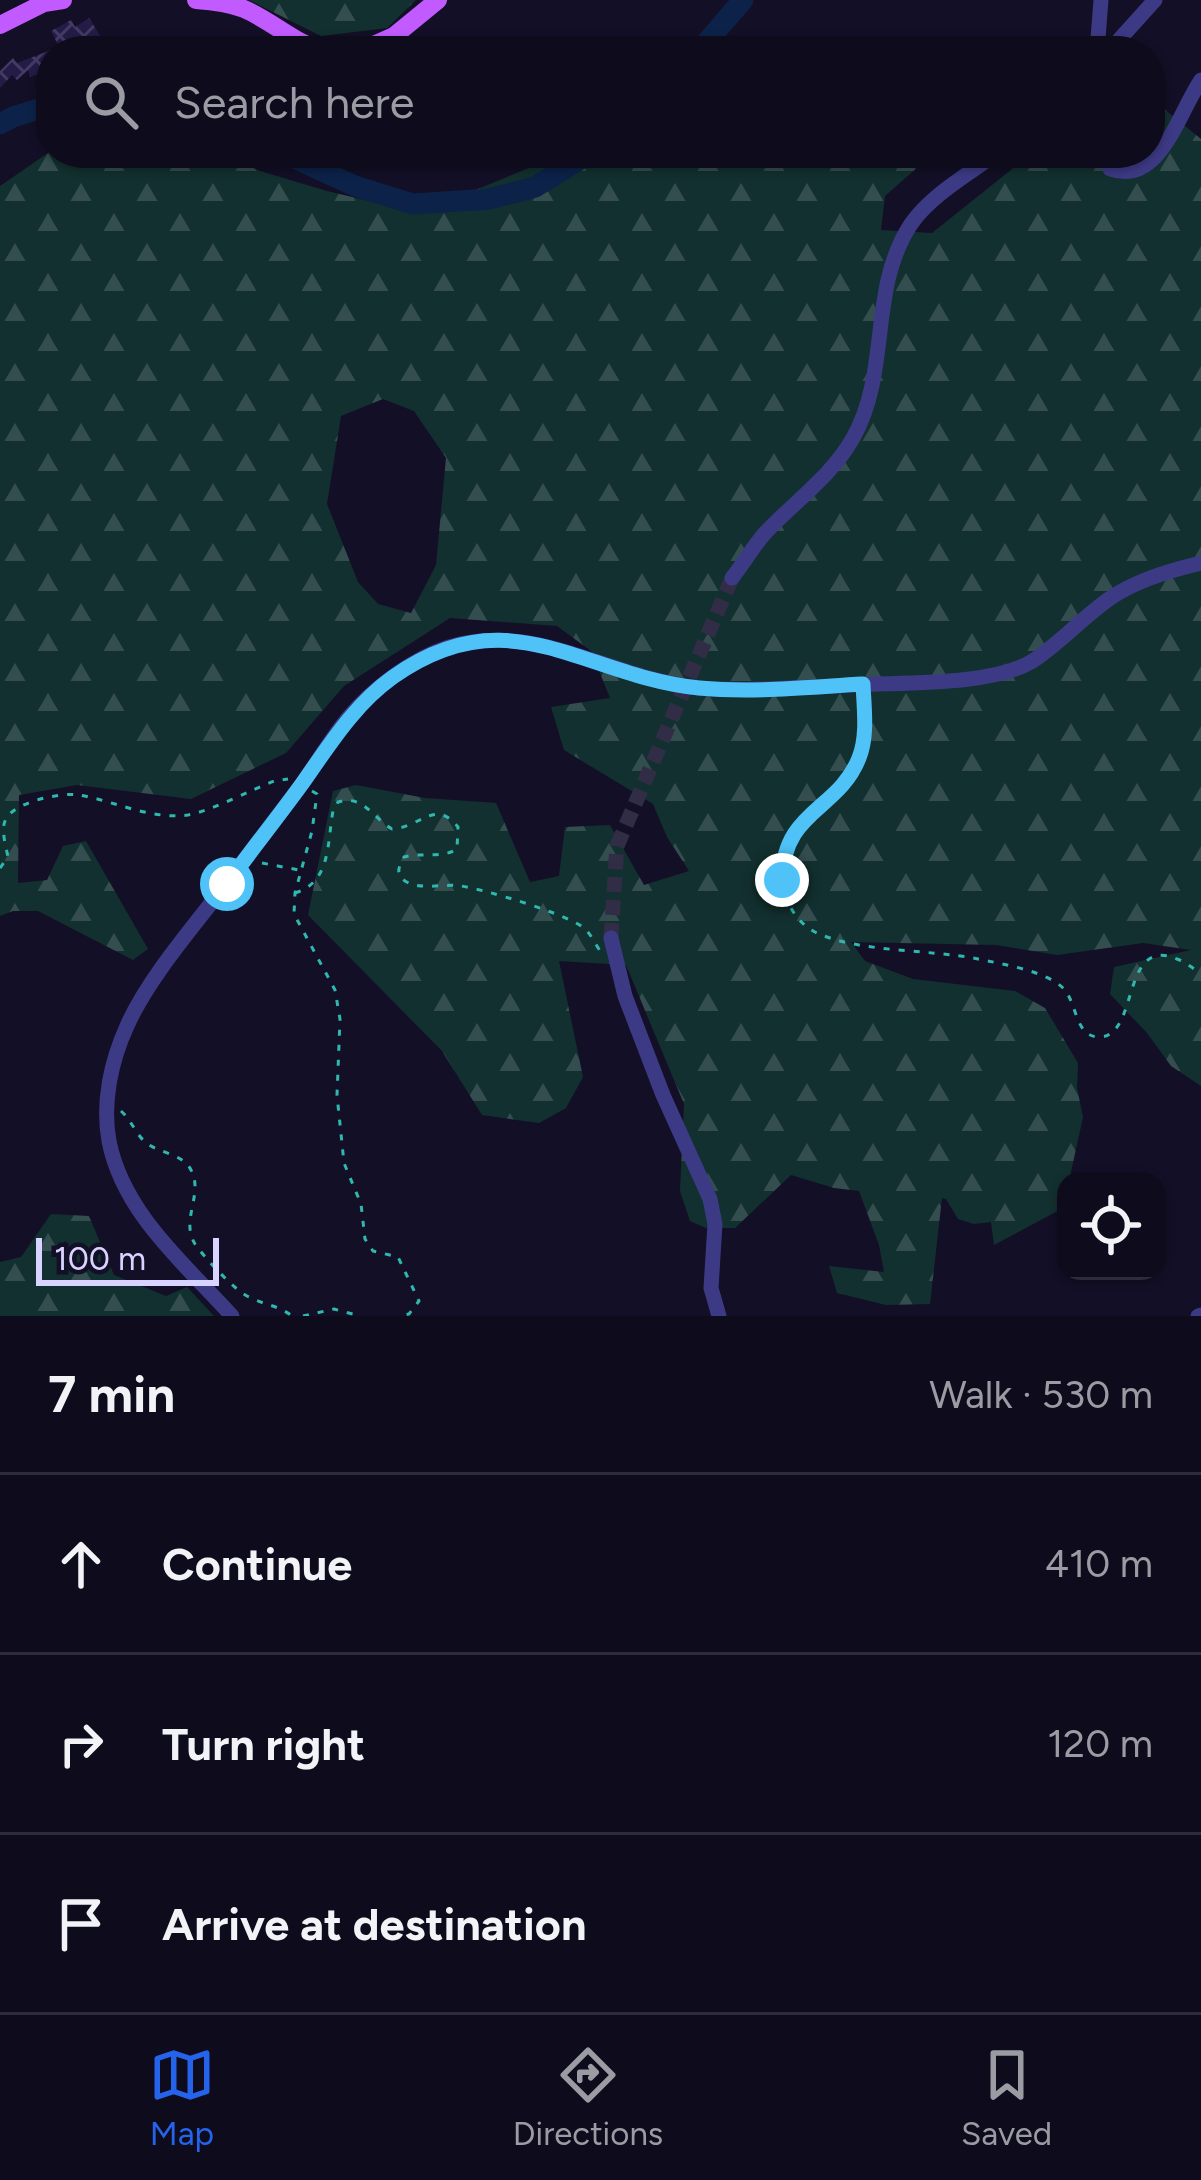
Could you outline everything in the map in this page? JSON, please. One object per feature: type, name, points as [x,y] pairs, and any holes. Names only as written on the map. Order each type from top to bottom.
[{"type":"main road","points":[[0,25],[26,10],[63,0]]},
{"type":"main road","points":[[196,0],[245,10],[289,36]]},
{"type":"main road","points":[[394,36],[438,0]]},
{"type":"street","points":[[1098,36],[1101,0]]},
{"type":"street","points":[[1123,36],[1156,0]]},
{"type":"street","points":[[1165,144],[1201,80]]},
{"type":"street","points":[[732,578],[764,535],[836,465],[855,436],[874,378],[892,260],[913,220],[977,168]]},
{"type":"street","points":[[1110,168],[1120,172],[1144,168]]},
{"type":"street","points":[[232,1316],[153,1229],[128,1194],[109,1138],[112,1064],[128,1022],[169,959],[350,716],[391,678],[434,653],[480,639],[574,652],[646,678],[701,688],[961,680],[1031,662],[1112,596],[1201,562]]},
{"type":"street","points":[[611,938],[621,984],[663,1095],[710,1198],[715,1224],[711,1288],[719,1316]]},
{"type":"path","points":[[863,684],[864,742],[858,763],[841,787],[793,833],[782,857],[787,904],[797,917],[814,931],[849,942],[972,958],[1048,979],[1064,989],[1081,1028],[1105,1038],[1118,1029],[1139,970],[1148,960],[1175,958],[1201,973]]},
{"type":"path","points":[[0,868],[8,857],[3,824],[12,808],[30,802],[74,794],[158,814],[189,815],[274,781],[293,778],[317,794],[295,893],[295,914],[335,990],[344,1163],[362,1204],[364,1239],[373,1251],[398,1257],[418,1294],[416,1307],[399,1316]]},
{"type":"path","points":[[295,893],[312,888],[323,872],[338,802],[346,799],[364,804],[392,830],[406,829],[438,813],[458,826],[457,849],[449,854],[404,857],[398,867],[405,881],[458,885],[502,895],[584,928],[621,984]]},
{"type":"path","points":[[245,859],[301,871]]},
{"type":"path","points":[[108,1107],[128,1117],[145,1142],[189,1165],[195,1192],[188,1223],[194,1242],[238,1290],[292,1316]]},
{"type":"path","points":[[303,1316],[334,1309],[360,1316]]},
{"type":"green space","points":[[249,0],[416,0],[387,28],[321,36]]},
{"type":"green space","points":[[1165,110],[1201,139],[1201,1086],[1171,1066],[1110,994],[1114,967],[1191,950],[1143,943],[1057,955],[996,945],[851,942],[865,961],[913,979],[1015,991],[1045,1008],[1078,1063],[1083,1117],[1071,1172],[1057,1172],[1057,1211],[994,1245],[991,1222],[958,1219],[942,1198],[930,1304],[886,1305],[837,1293],[829,1266],[884,1272],[859,1191],[791,1175],[735,1228],[706,1228],[690,1221],[680,1191],[684,1104],[626,965],[559,961],[583,1077],[566,1108],[539,1123],[482,1115],[442,1051],[308,915],[333,791],[356,785],[425,798],[496,803],[530,882],[559,876],[565,827],[610,825],[644,885],[689,871],[653,804],[564,750],[551,707],[610,698],[591,651],[557,626],[450,618],[344,686],[286,753],[191,799],[77,785],[19,795],[18,883],[47,880],[63,846],[86,841],[148,949],[133,960],[38,911],[0,916],[0,186],[36,161],[36,168],[254,168],[369,201],[427,201],[466,194],[529,168],[917,168],[885,196],[881,230],[932,233],[1013,168],[1165,168]],"holes":[[[383,399],[414,411],[446,458],[436,565],[411,613],[378,604],[358,582],[327,504],[341,416]]]},
{"type":"green space","points":[[51,1214],[89,1216],[114,1275],[166,1296],[187,1287],[214,1316],[0,1316],[0,1262],[21,1257]]},
{"type":"building","points":[[89,18],[100,36],[54,36],[51,31],[71,20],[75,27]]},
{"type":"building","points":[[36,56],[36,75],[30,77],[28,70],[17,80],[12,75],[0,88],[0,71],[13,58],[17,63]]},
{"type":"waterway","points":[[712,36],[743,0]]},
{"type":"waterway","points":[[0,124],[36,110]]},
{"type":"waterway","points":[[316,168],[413,204],[489,199],[535,187],[566,168]]},
{"type":"tunnel","points":[[611,938],[617,846],[732,578]]},
{"type":"route","points":[[227,884],[350,716],[391,678],[434,653],[480,639],[574,652],[646,678],[701,688],[863,684],[864,742],[858,763],[841,787],[793,833],[782,857],[782,880]]}]
